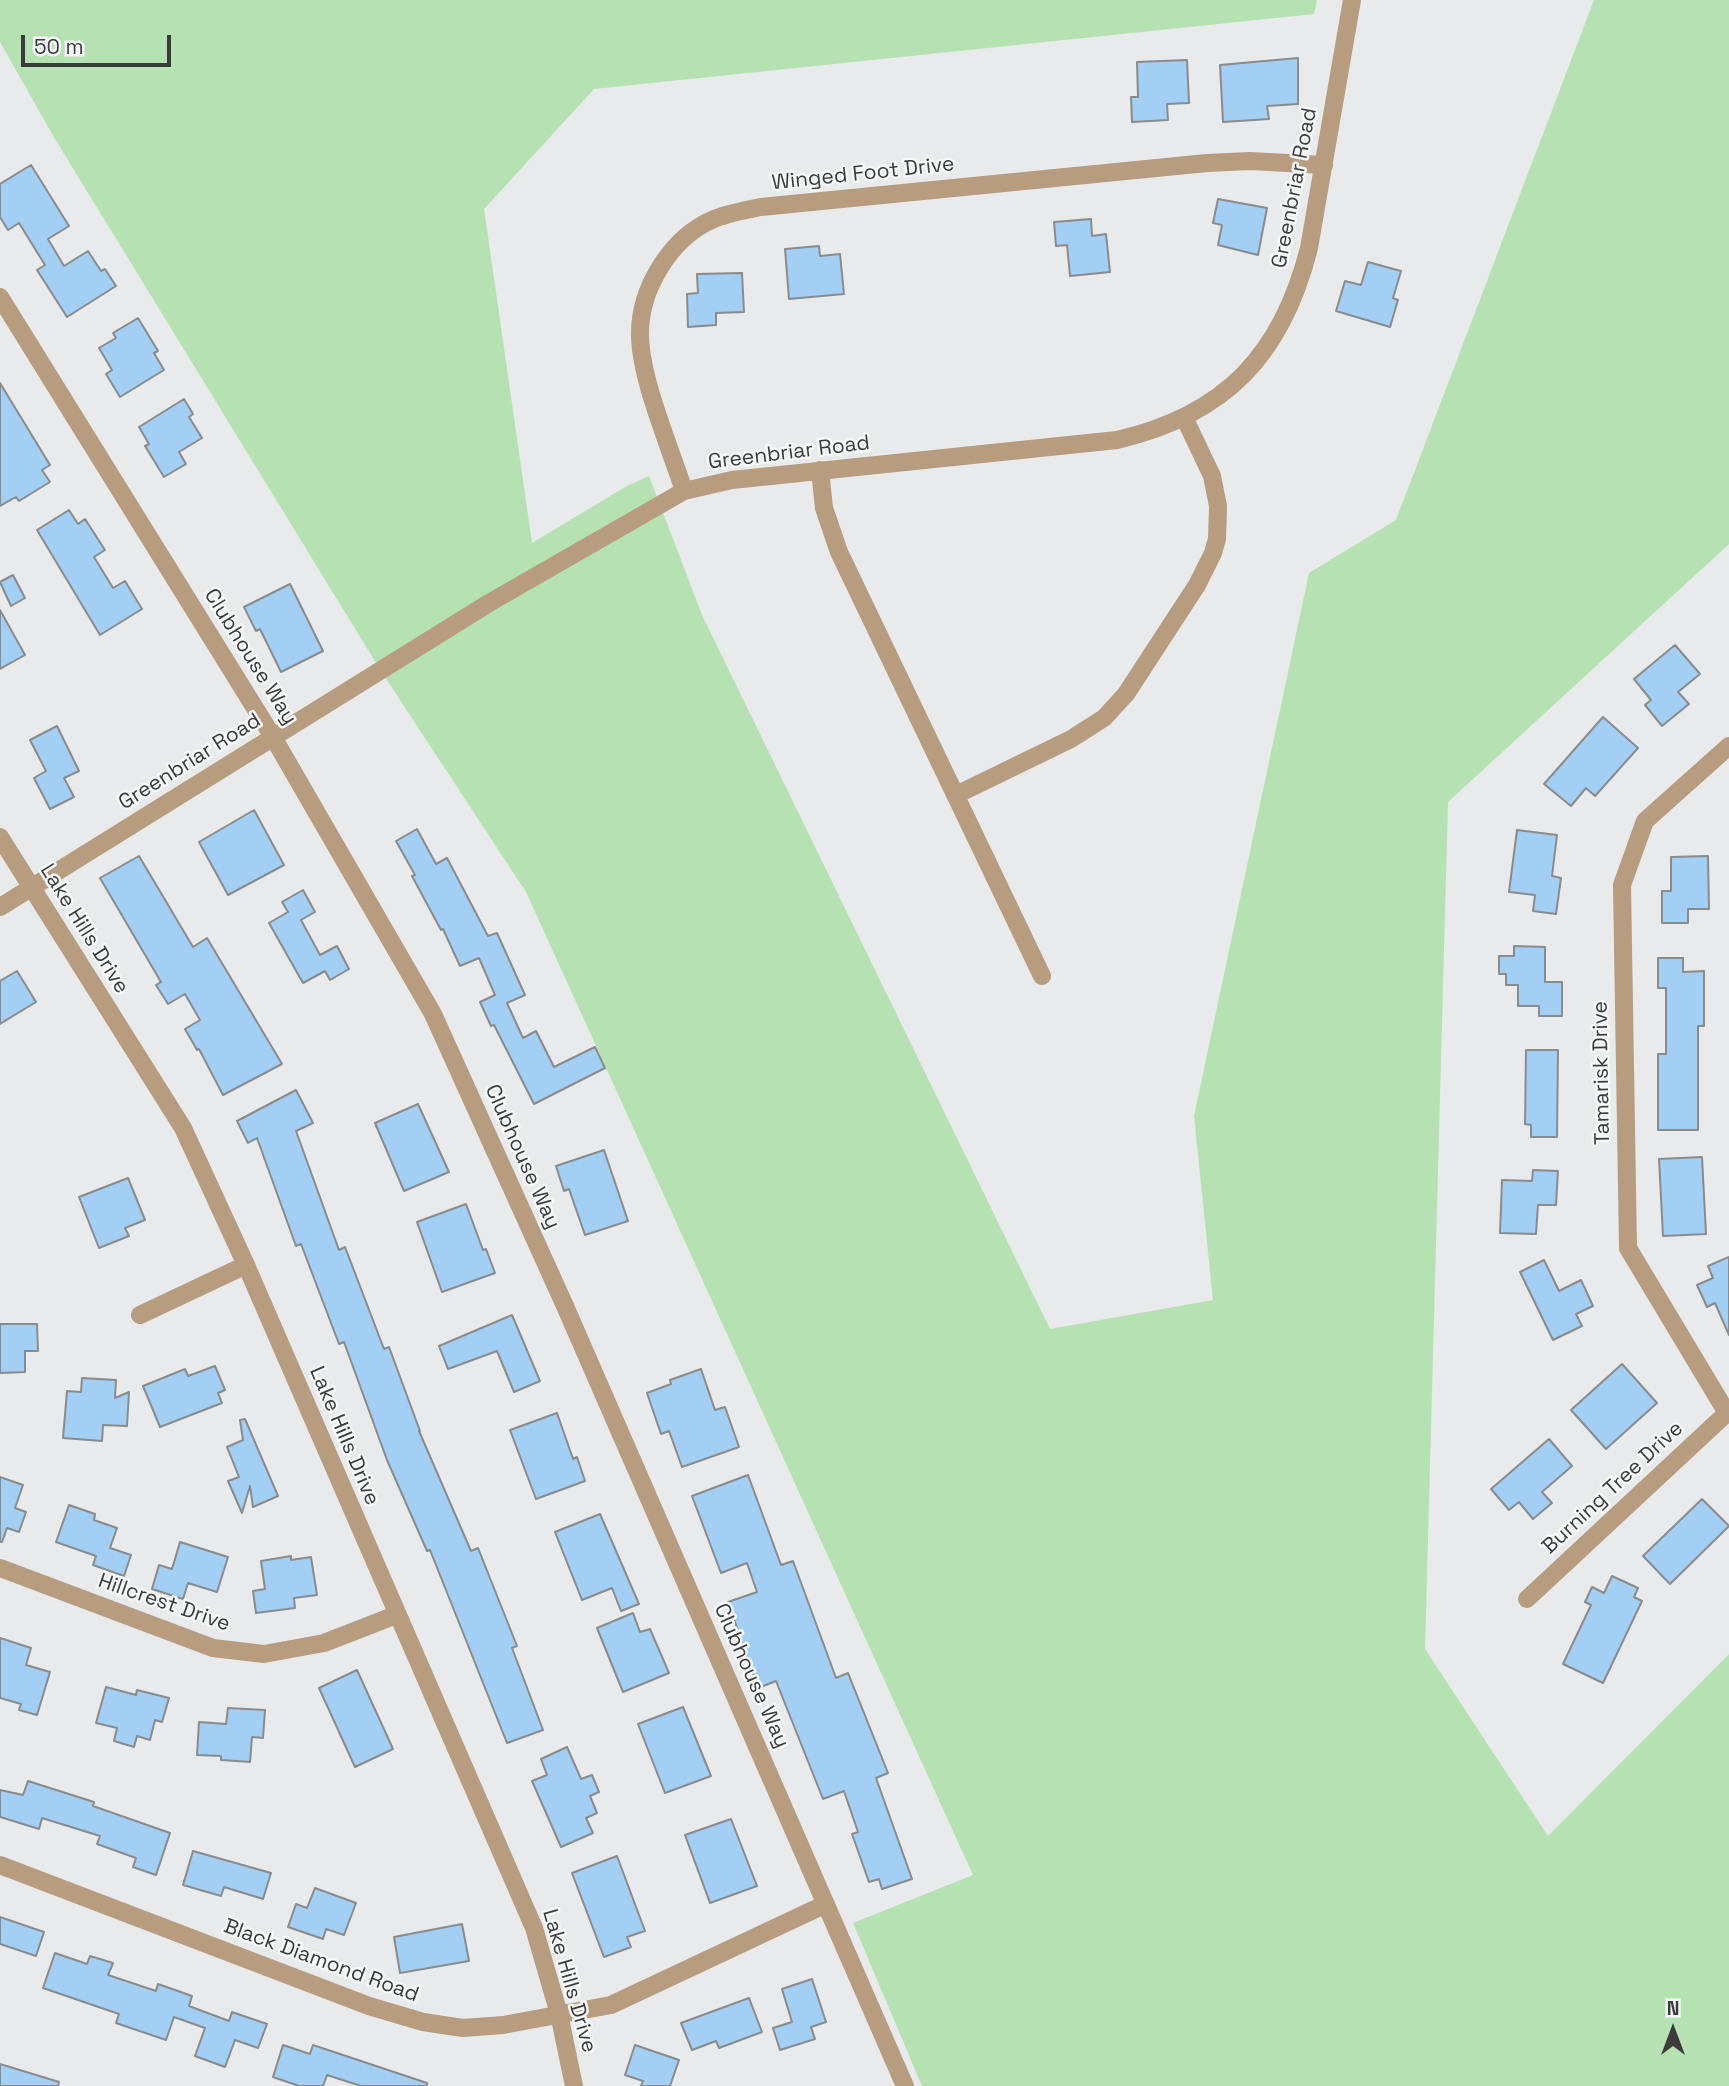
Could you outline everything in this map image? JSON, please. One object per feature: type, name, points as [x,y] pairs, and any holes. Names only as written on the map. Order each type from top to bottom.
[{"type":"street","name":"Greenbriar Road","points":[[0,907],[489,603],[684,491],[732,480],[1092,444],[1140,435],[1208,405],[1255,363],[1289,310],[1301,280],[1309,248],[1352,0]]},
{"type":"street","name":"Winged Foot Drive","points":[[684,491],[648,381],[640,334],[648,290],[660,269],[684,240],[713,219],[761,207],[1207,163],[1250,160],[1324,165]]},
{"type":"street","name":"Clubhouse Way","points":[[0,297],[273,737],[433,1014],[570,1319],[905,2086]]},
{"type":"street","points":[[956,795],[1071,739],[1104,718],[1126,694],[1198,585],[1213,553],[1218,506],[1212,476],[1184,417]]},
{"type":"street","points":[[820,470],[824,508],[839,552],[1042,976]]},
{"type":"street","name":"Tamarisk Drive","points":[[1728,1412],[1628,1248],[1622,885],[1645,821],[1729,746]]},
{"type":"street","name":"Lake Hills Drive","points":[[0,837],[183,1128],[246,1265],[534,1928],[559,2014],[574,2086]]},
{"type":"street","points":[[140,1315],[246,1265]]},
{"type":"street","name":"Burning Tree Drive","points":[[1527,1599],[1728,1412]]},
{"type":"street","name":"Hillcrest Drive","points":[[0,1568],[213,1648],[264,1654],[324,1643],[396,1615]]},
{"type":"street","name":"Black Diamond Road","points":[[0,1865],[356,2002],[423,2022],[463,2028],[503,2025],[611,2005],[827,1904]]},
{"type":"green space","points":[[0,0],[1317,0],[1314,14],[594,89],[484,209],[532,543],[627,486],[649,476],[702,615],[1050,1329],[1213,1300],[1194,1116],[1309,573],[1396,520],[1594,0],[1729,0],[1729,544],[1448,802],[1425,1649],[1548,1836],[1729,1654],[1729,2086],[922,2086],[853,1923],[973,1875],[526,892],[381,671],[55,139],[0,42]]},
{"type":"building","points":[[1298,58],[1298,104],[1267,106],[1269,119],[1223,122],[1220,65]]},
{"type":"building","points":[[1187,60],[1189,103],[1167,104],[1168,120],[1132,122],[1131,97],[1138,97],[1137,62]]},
{"type":"building","points":[[31,165],[69,226],[48,239],[64,266],[88,251],[101,271],[105,269],[116,286],[67,317],[37,270],[45,265],[19,223],[8,230],[0,217],[0,184]]},
{"type":"building","points":[[1218,199],[1267,208],[1258,255],[1218,245],[1222,225],[1213,223]]},
{"type":"building","points":[[1091,219],[1092,236],[1106,234],[1110,272],[1070,276],[1067,245],[1056,246],[1054,222]]},
{"type":"building","points":[[819,246],[820,256],[840,254],[844,294],[789,299],[785,249]]},
{"type":"building","points":[[1368,262],[1401,271],[1393,298],[1398,300],[1390,327],[1336,311],[1345,281],[1361,285]]},
{"type":"building","points":[[742,273],[744,312],[716,313],[716,325],[688,327],[687,294],[698,293],[697,274]]},
{"type":"building","points":[[138,318],[158,351],[154,353],[164,370],[120,397],[106,374],[112,370],[99,348],[116,338],[113,333]]},
{"type":"building","points":[[0,383],[50,465],[42,470],[50,482],[19,501],[16,497],[0,506]]},
{"type":"building","points":[[184,399],[193,414],[189,417],[202,438],[179,452],[186,464],[164,477],[145,446],[149,444],[139,427]]},
{"type":"building","points":[[69,510],[78,524],[85,519],[105,550],[94,557],[113,588],[125,581],[142,609],[100,635],[37,530]]},
{"type":"building","points":[[13,575],[25,598],[11,606],[0,582]]},
{"type":"building","points":[[290,584],[323,651],[281,672],[260,629],[256,631],[244,607]]},
{"type":"building","points":[[0,610],[25,655],[0,669]]},
{"type":"building","points":[[1675,645],[1700,674],[1678,692],[1689,704],[1662,726],[1645,705],[1651,700],[1634,679]]},
{"type":"building","points":[[1603,717],[1638,748],[1595,796],[1586,788],[1571,806],[1544,784]]},
{"type":"building","points":[[57,726],[79,771],[64,778],[74,797],[50,809],[34,778],[46,771],[30,740]]},
{"type":"building","points":[[254,810],[284,865],[228,895],[199,842]]},
{"type":"building","points":[[417,829],[436,864],[447,858],[488,936],[497,933],[525,995],[507,1003],[523,1038],[536,1031],[554,1067],[595,1047],[605,1068],[534,1104],[480,1002],[495,995],[479,958],[460,966],[396,841]]},
{"type":"building","points":[[1517,830],[1557,835],[1552,876],[1561,878],[1556,914],[1533,911],[1535,895],[1509,892]]},
{"type":"building","points":[[139,856],[193,947],[207,938],[282,1064],[223,1095],[199,1049],[197,1050],[185,1029],[200,1020],[185,994],[168,1004],[156,985],[161,982],[100,878]]},
{"type":"building","points":[[1708,856],[1709,909],[1688,909],[1688,923],[1662,923],[1662,891],[1671,891],[1671,857]]},
{"type":"building","points":[[303,890],[315,912],[301,920],[320,955],[337,946],[349,969],[330,980],[325,971],[303,983],[269,923],[288,912],[282,902]]},
{"type":"building","points":[[1514,946],[1545,947],[1545,982],[1562,982],[1562,1016],[1539,1016],[1539,1006],[1518,1006],[1518,985],[1506,985],[1506,974],[1499,974],[1499,956],[1514,956]]},
{"type":"building","points":[[1658,958],[1683,958],[1683,972],[1704,971],[1704,1026],[1698,1026],[1698,1130],[1658,1130],[1658,1054],[1666,1054],[1666,988],[1658,988]]},
{"type":"building","points":[[17,971],[36,1002],[0,1024],[0,981]]},
{"type":"building","points":[[1526,1050],[1558,1050],[1557,1137],[1531,1137],[1531,1125],[1525,1124]]},
{"type":"building","points":[[296,1090],[313,1123],[296,1131],[339,1250],[345,1247],[384,1349],[389,1347],[419,1431],[471,1551],[478,1548],[517,1646],[512,1648],[543,1730],[507,1743],[430,1550],[427,1551],[387,1460],[344,1342],[339,1344],[301,1244],[296,1246],[257,1138],[248,1143],[237,1121]]},
{"type":"building","points":[[418,1104],[449,1172],[404,1191],[375,1123]]},
{"type":"building","points":[[604,1150],[628,1221],[585,1235],[569,1189],[564,1191],[556,1166]]},
{"type":"building","points":[[1702,1157],[1706,1234],[1663,1236],[1659,1159]]},
{"type":"building","points":[[1533,1170],[1558,1171],[1556,1205],[1538,1205],[1536,1234],[1500,1233],[1502,1180],[1532,1181]]},
{"type":"building","points":[[128,1178],[145,1220],[125,1228],[129,1236],[99,1248],[79,1197]]},
{"type":"building","points":[[466,1204],[483,1250],[486,1249],[495,1273],[442,1292],[417,1222]]},
{"type":"building","points":[[1729,1257],[1729,1335],[1715,1303],[1707,1307],[1697,1285],[1713,1278],[1708,1266]]},
{"type":"building","points":[[1544,1260],[1559,1291],[1581,1280],[1593,1306],[1576,1314],[1582,1326],[1553,1340],[1520,1272]]},
{"type":"building","points":[[512,1315],[540,1381],[514,1392],[497,1351],[448,1369],[439,1346]]},
{"type":"building","points":[[0,1324],[37,1324],[38,1351],[25,1351],[25,1372],[0,1373]]},
{"type":"building","points":[[1622,1364],[1657,1403],[1606,1449],[1571,1410]]},
{"type":"building","points":[[215,1366],[225,1390],[218,1393],[222,1403],[160,1427],[143,1386],[185,1369],[188,1376]]},
{"type":"building","points":[[701,1369],[715,1410],[725,1407],[739,1447],[682,1467],[669,1431],[661,1434],[647,1393],[671,1384],[670,1380]]},
{"type":"building","points":[[82,1378],[116,1380],[115,1398],[129,1392],[127,1426],[103,1425],[102,1441],[63,1438],[67,1391],[81,1392]]},
{"type":"building","points":[[557,1413],[573,1459],[577,1457],[585,1481],[536,1499],[510,1430]]},
{"type":"building","points":[[245,1419],[278,1496],[253,1507],[250,1486],[242,1513],[228,1481],[239,1477],[227,1447],[243,1440],[240,1420]]},
{"type":"building","points":[[1549,1439],[1572,1466],[1542,1492],[1552,1503],[1533,1519],[1519,1502],[1509,1510],[1491,1489]]},
{"type":"building","points":[[748,1475],[781,1565],[793,1561],[836,1678],[848,1673],[888,1773],[876,1778],[912,1879],[882,1889],[879,1879],[869,1882],[852,1834],[858,1832],[844,1791],[823,1799],[776,1681],[758,1688],[728,1602],[757,1592],[747,1563],[721,1573],[692,1496]]},
{"type":"building","points":[[0,1477],[23,1485],[15,1508],[26,1512],[19,1532],[7,1528],[2,1542],[0,1542]]},
{"type":"building","points":[[1702,1499],[1729,1526],[1670,1584],[1643,1556]]},
{"type":"building","points":[[69,1505],[95,1514],[94,1520],[117,1528],[110,1548],[131,1555],[124,1576],[93,1565],[96,1556],[56,1542]]},
{"type":"building","points":[[600,1514],[639,1604],[621,1611],[612,1588],[582,1600],[555,1532]]},
{"type":"building","points":[[180,1542],[228,1557],[217,1592],[188,1583],[183,1599],[152,1589],[159,1565],[172,1569]]},
{"type":"building","points":[[291,1556],[291,1560],[311,1557],[317,1595],[294,1598],[295,1608],[256,1613],[253,1591],[265,1589],[261,1561]]},
{"type":"building","points":[[1612,1576],[1638,1588],[1634,1597],[1642,1601],[1603,1683],[1563,1664],[1591,1605],[1585,1602],[1592,1587],[1604,1593]]},
{"type":"building","points":[[633,1613],[640,1632],[650,1629],[669,1673],[623,1692],[597,1628]]},
{"type":"building","points":[[0,1638],[31,1648],[26,1665],[50,1672],[37,1715],[19,1710],[21,1704],[0,1698]]},
{"type":"building","points":[[357,1670],[393,1749],[355,1767],[319,1688]]},
{"type":"building","points":[[106,1687],[136,1695],[137,1690],[169,1698],[162,1722],[155,1720],[150,1740],[137,1736],[134,1747],[114,1741],[117,1728],[96,1723]]},
{"type":"building","points":[[683,1707],[711,1776],[665,1793],[638,1724]]},
{"type":"building","points":[[228,1708],[265,1710],[263,1738],[252,1737],[250,1762],[221,1760],[221,1756],[197,1755],[199,1722],[226,1724]]},
{"type":"building","points":[[567,1747],[581,1779],[592,1775],[599,1792],[590,1796],[597,1813],[586,1818],[593,1833],[561,1847],[532,1781],[547,1775],[541,1759]]},
{"type":"building","points":[[28,1781],[94,1802],[93,1806],[170,1833],[156,1875],[133,1867],[136,1858],[97,1844],[100,1836],[42,1818],[39,1829],[0,1817],[0,1790],[23,1795]]},
{"type":"building","points":[[731,1819],[757,1886],[710,1903],[685,1835]]},
{"type":"building","points":[[193,1851],[271,1873],[263,1899],[224,1887],[221,1896],[183,1885]]},
{"type":"building","points":[[617,1856],[645,1931],[627,1937],[631,1947],[604,1957],[572,1873]]},
{"type":"building","points":[[315,1888],[356,1903],[344,1935],[326,1929],[323,1939],[288,1927],[296,1904],[307,1908]]},
{"type":"building","points":[[0,1917],[44,1932],[36,1956],[0,1944]]},
{"type":"building","points":[[462,1924],[469,1961],[400,1973],[394,1937]]},
{"type":"building","points":[[55,1953],[87,1964],[90,1956],[113,1963],[108,1975],[156,1991],[158,1984],[192,1996],[189,2006],[229,2021],[232,2012],[267,2024],[258,2048],[235,2040],[225,2067],[195,2056],[205,2028],[174,2017],[166,2040],[116,2023],[119,2014],[43,1988]]},
{"type":"building","points":[[812,1979],[826,2022],[811,2027],[815,2039],[780,2050],[773,2028],[792,2022],[782,1989]]},
{"type":"building","points":[[749,1998],[762,2032],[719,2048],[716,2041],[692,2050],[681,2023]]},
{"type":"building","points":[[283,2045],[310,2054],[313,2045],[427,2083],[427,2086],[361,2086],[327,2075],[323,2086],[299,2086],[273,2077]]},
{"type":"building","points":[[635,2045],[679,2060],[670,2086],[641,2086],[643,2081],[625,2075]]},
{"type":"building","points":[[0,2064],[59,2082],[58,2086],[0,2086]]}]
